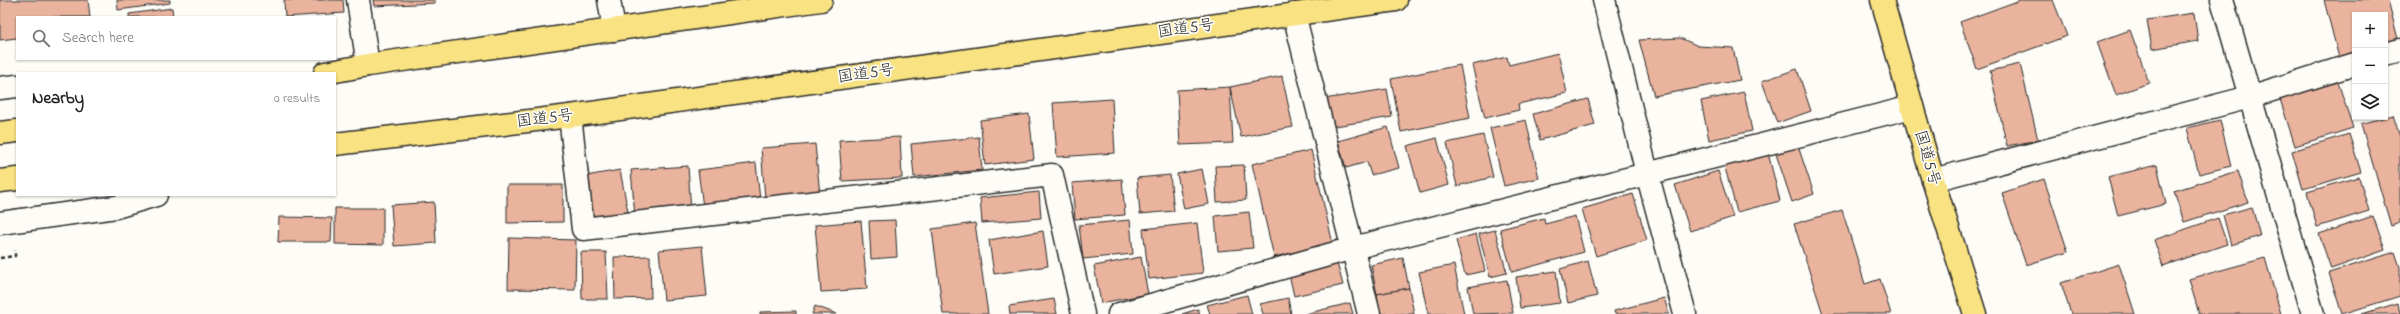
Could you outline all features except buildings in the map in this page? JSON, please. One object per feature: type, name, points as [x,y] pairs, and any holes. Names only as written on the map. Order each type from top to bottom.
[{"type":"highway","points":[[330,72],[368,65],[814,0]]},
{"type":"highway","name":"国道5号","points":[[336,144],[570,116],[1396,0]]},
{"type":"highway","name":"国道5号","points":[[1882,0],[1933,180],[1976,314]]},
{"type":"highway","points":[[0,133],[16,131]]},
{"type":"highway","points":[[0,181],[16,179]]},
{"type":"street","points":[[358,0],[368,65]]},
{"type":"street","points":[[609,0],[614,30]]},
{"type":"street","points":[[1604,0],[1647,173],[1685,314]]},
{"type":"street","points":[[2222,0],[2313,314]]},
{"type":"street","points":[[1294,14],[1353,248],[1368,314]]},
{"type":"street","points":[[2388,53],[2400,50]]},
{"type":"street","points":[[1933,180],[2250,96],[2352,65]]},
{"type":"street","points":[[0,88],[16,86]]},
{"type":"street","points":[[1119,314],[1353,248],[1912,107]]},
{"type":"street","points":[[570,116],[583,229],[1052,176],[1082,314]]},
{"type":"street","points":[[0,223],[116,207],[153,196]]},
{"type":"path","points":[[0,258],[15,256],[15,245]]}]
